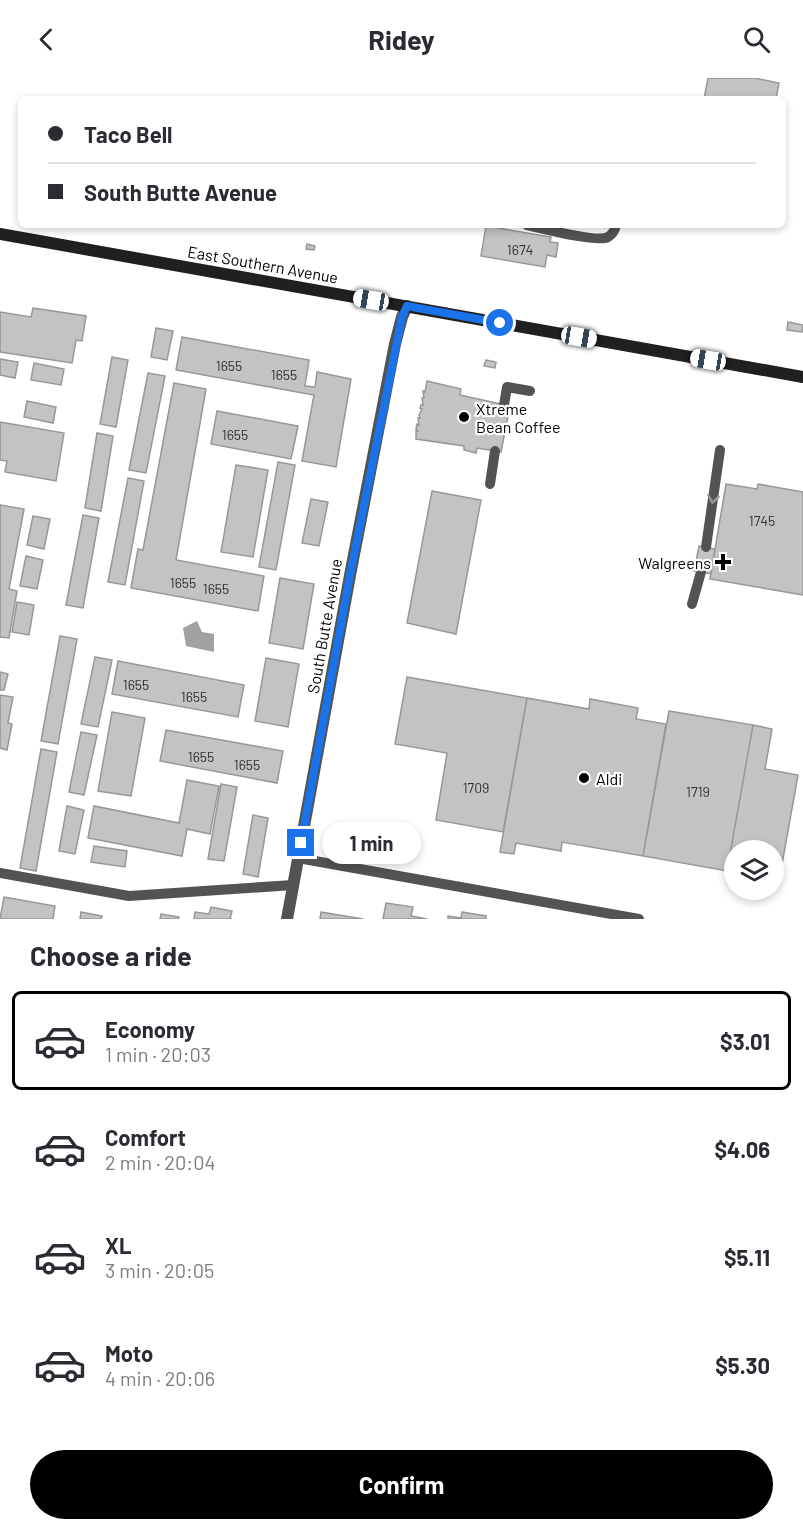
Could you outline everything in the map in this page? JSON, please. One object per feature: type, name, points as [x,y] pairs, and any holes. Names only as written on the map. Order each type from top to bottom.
[{"type":"main road","name":"East Southern Avenue","points":[[0,234],[803,377]]},
{"type":"street","name":"South Butte Avenue","points":[[287,919],[395,344],[407,306]]},
{"type":"lane","points":[[543,228],[595,238],[608,237],[615,228]]},
{"type":"lane","points":[[504,405],[507,387],[530,391]]},
{"type":"lane","points":[[706,547],[720,450]]},
{"type":"lane","points":[[490,484],[495,452]]},
{"type":"lane","points":[[692,604],[701,572]]},
{"type":"lane","points":[[298,858],[639,919]]},
{"type":"lane","points":[[0,873],[129,896],[293,885]]},
{"type":"shaded area","points":[[197,621],[202,632],[214,634],[214,652],[186,646],[183,628]]},
{"type":"building","points":[[708,78],[754,78],[779,83],[777,96],[705,96]]},
{"type":"building","points":[[486,228],[551,237],[550,242],[558,243],[556,257],[547,255],[545,267],[481,256]]},
{"type":"building","points":[[307,244],[315,246],[314,250],[306,249]]},
{"type":"building","points":[[33,308],[86,316],[82,341],[76,340],[72,363],[0,352],[0,312],[31,317]]},
{"type":"building","points":[[788,322],[803,325],[802,332],[787,330]]},
{"type":"building","points":[[156,328],[173,331],[167,360],[151,357]]},
{"type":"building","points":[[182,337],[309,360],[305,386],[315,387],[317,372],[351,379],[336,467],[302,461],[314,395],[176,370]]},
{"type":"building","points":[[112,357],[128,360],[116,427],[100,424]]},
{"type":"building","points":[[0,359],[18,362],[15,378],[0,375]]},
{"type":"building","points":[[486,360],[496,362],[495,368],[484,366]]},
{"type":"building","points":[[34,363],[64,369],[61,385],[31,380]]},
{"type":"building","points":[[148,373],[165,376],[146,473],[129,470]]},
{"type":"building","name":"Xtreme Bean Coffee","points":[[427,381],[461,389],[460,395],[510,406],[501,452],[477,448],[476,453],[464,450],[464,446],[416,439],[418,418],[420,418],[422,409],[420,408],[423,405],[423,391],[425,392]]},
{"type":"building","points":[[174,383],[206,389],[176,560],[264,576],[258,611],[131,588],[138,549],[143,550]]},
{"type":"building","points":[[27,401],[56,407],[53,423],[24,417]]},
{"type":"building","points":[[217,411],[298,426],[291,459],[211,444]]},
{"type":"building","points":[[0,422],[64,433],[56,481],[5,472],[7,461],[0,460]]},
{"type":"building","points":[[97,433],[113,436],[101,511],[85,508]]},
{"type":"building","points":[[278,462],[295,465],[276,570],[259,567]]},
{"type":"building","points":[[236,465],[268,470],[253,557],[221,552]]},
{"type":"building","points":[[128,478],[144,481],[125,585],[108,582]]},
{"type":"building","name":"Walgreens","points":[[726,484],[757,489],[758,484],[803,492],[803,595],[710,579]]},
{"type":"building","points":[[432,491],[481,500],[456,634],[407,623]]},
{"type":"building","points":[[311,499],[328,502],[319,546],[302,543]]},
{"type":"building","points":[[0,505],[24,509],[9,589],[17,591],[9,638],[0,637]]},
{"type":"building","points":[[83,515],[99,518],[83,608],[66,605]]},
{"type":"building","points":[[33,516],[50,519],[44,549],[27,545]]},
{"type":"building","points":[[699,546],[715,549],[711,574],[694,571]]},
{"type":"building","points":[[26,556],[43,560],[37,589],[20,586]]},
{"type":"building","points":[[280,578],[314,584],[303,649],[269,643]]},
{"type":"building","points":[[17,602],[34,605],[29,635],[12,632]]},
{"type":"building","points":[[60,636],[77,639],[58,744],[41,741]]},
{"type":"building","points":[[95,657],[112,660],[98,727],[81,724]]},
{"type":"building","points":[[266,658],[299,664],[288,727],[255,721]]},
{"type":"building","points":[[118,661],[244,685],[238,717],[112,694]]},
{"type":"building","points":[[0,672],[8,674],[4,690],[0,690]]},
{"type":"building","points":[[407,677],[527,698],[503,832],[436,820],[447,753],[395,744]]},
{"type":"building","points":[[0,695],[13,697],[8,723],[12,724],[7,750],[0,748]]},
{"type":"building","name":"Aldi","points":[[527,698],[589,709],[590,699],[638,708],[636,719],[666,724],[643,856],[562,842],[561,851],[516,843],[514,854],[500,852]]},
{"type":"building","points":[[669,711],[753,725],[733,840],[724,840],[724,870],[643,856]]},
{"type":"building","points":[[112,712],[145,718],[131,796],[98,791]]},
{"type":"building","points":[[753,725],[772,729],[765,769],[798,775],[784,853],[784,840],[733,840]]},
{"type":"building","points":[[166,730],[283,751],[277,783],[160,761]]},
{"type":"building","points":[[81,732],[97,735],[84,795],[69,792]]},
{"type":"building","points":[[41,749],[57,752],[36,871],[20,868]]},
{"type":"building","points":[[187,780],[219,786],[210,834],[187,829],[182,856],[88,838],[94,806],[179,823]]},
{"type":"building","points":[[221,784],[237,787],[224,861],[208,859]]},
{"type":"building","points":[[67,806],[84,810],[75,854],[59,851]]},
{"type":"building","points":[[253,815],[268,818],[258,877],[243,874]]},
{"type":"building","points":[[94,846],[127,851],[125,867],[91,862]]},
{"type":"building","points":[[4,897],[55,906],[53,919],[0,919]]},
{"type":"building","points":[[386,903],[413,907],[411,916],[427,919],[383,919]]},
{"type":"building","points":[[211,907],[232,911],[230,919],[194,919],[195,912],[209,914]]},
{"type":"building","points":[[81,912],[102,916],[101,919],[80,919]]},
{"type":"building","points":[[321,912],[363,919],[320,919]]},
{"type":"building","points":[[462,912],[486,916],[486,919],[448,919],[448,916],[461,918]]},
{"type":"building","points":[[161,914],[179,917],[178,919],[160,919]]},
{"type":"place","name":"Xtreme Bean Coffee","points":[[464,417]]},
{"type":"place","name":"Walgreens","points":[[723,562]]},
{"type":"place","name":"Aldi","points":[[584,778]]},
{"type":"route","points":[[301,843],[351,570],[402,317],[407,306],[500,323]]}]
